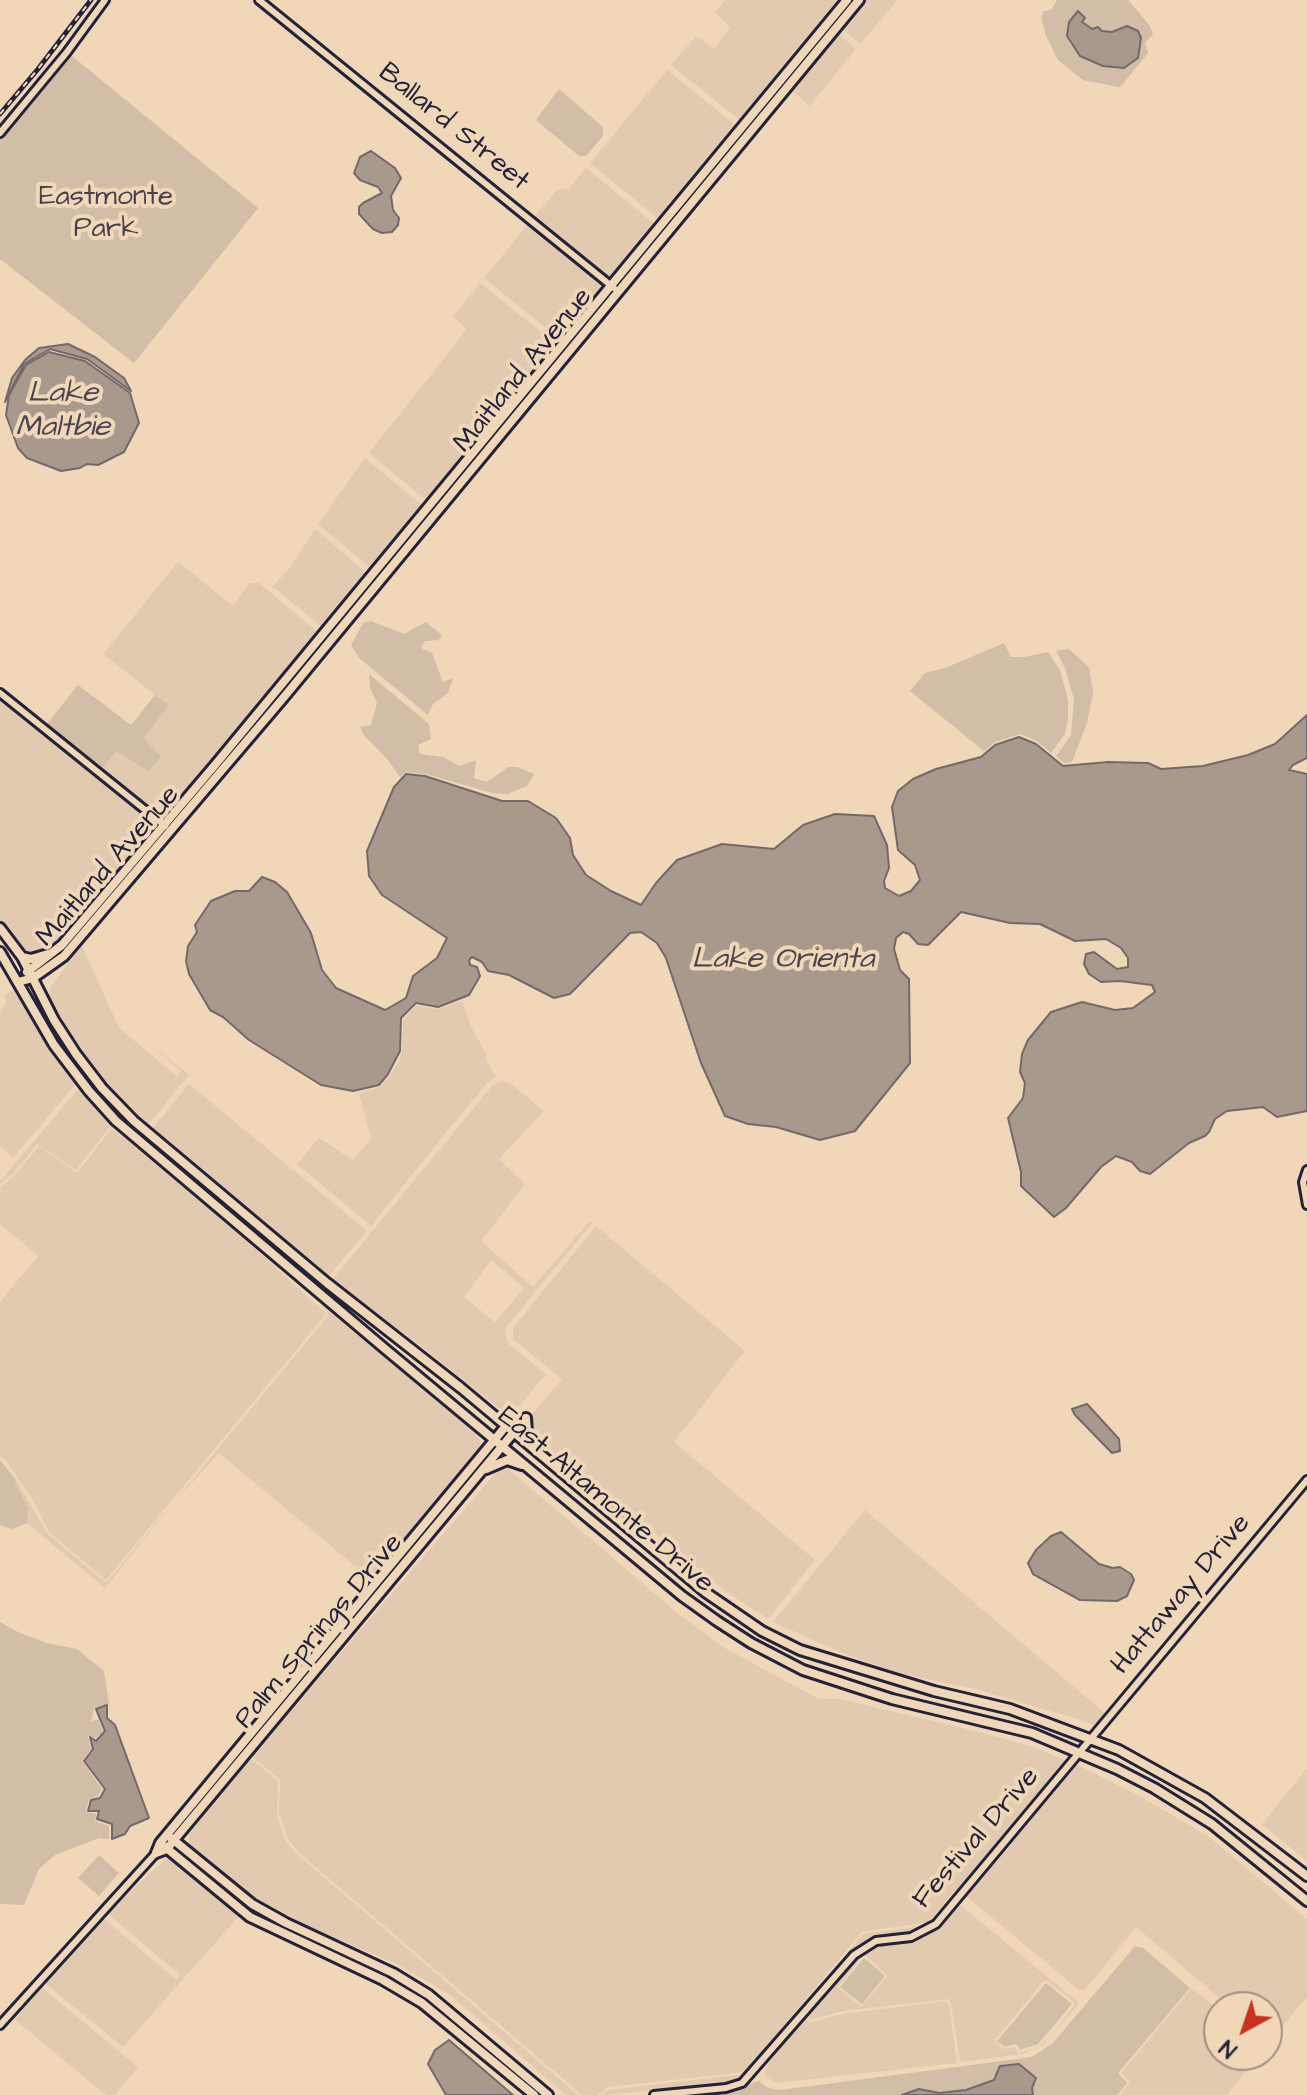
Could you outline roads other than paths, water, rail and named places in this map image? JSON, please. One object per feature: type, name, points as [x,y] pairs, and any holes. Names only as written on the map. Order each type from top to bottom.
[{"type":"main road","name":"Maitland Avenue","points":[[615,288],[847,0]]},
{"type":"main road","name":"Maitland Avenue","points":[[18,982],[64,956],[615,288],[859,0]]},
{"type":"main road","name":"Maitland Avenue","points":[[31,974],[62,945],[167,828]]},
{"type":"main road","points":[[0,928],[22,957],[62,1034],[91,1075],[134,1121],[705,1592],[762,1631],[800,1650],[934,1691],[1010,1709],[1092,1738],[1205,1798],[1307,1876]]},
{"type":"main road","points":[[22,957],[38,957],[62,945]]},
{"type":"main road","name":"East Altamonte Drive","points":[[0,952],[71,1068],[116,1121],[621,1545],[717,1621],[803,1670],[892,1699],[1032,1733],[1081,1753],[1154,1788],[1198,1814],[1307,1901]]},
{"type":"main road","points":[[71,1068],[91,1075]]},
{"type":"main road","points":[[81,1082],[102,1088]]},
{"type":"main road","points":[[188,1181],[206,1182]]},
{"type":"main road","points":[[526,1418],[527,1433],[535,1449]]},
{"type":"main road","name":"Palm Springs Drive","points":[[156,1853],[510,1429]]},
{"type":"main road","name":"Palm Springs Drive","points":[[171,1837],[480,1473],[499,1442]]},
{"type":"main road","points":[[480,1473],[493,1464],[507,1460],[527,1466]]},
{"type":"main road","points":[[621,1545],[633,1531]]},
{"type":"main road","points":[[171,1837],[252,1904],[393,1973],[429,1995],[548,2095]]},
{"type":"main road","points":[[164,1846],[250,1917],[383,1980],[422,2003],[534,2095]]},
{"type":"street","points":[[0,133],[105,0]]},
{"type":"street","name":"Ballard Street","points":[[259,0],[615,288]]},
{"type":"street","points":[[0,693],[167,828]]},
{"type":"street","points":[[1307,1170],[1303,1182],[1307,1205]]},
{"type":"street","name":"Hattaway Drive","points":[[1092,1738],[1307,1480]]},
{"type":"street","name":"Festival Drive","points":[[654,2095],[726,2088],[742,2083],[854,1955],[876,1941],[911,1937],[927,1930],[945,1915],[1092,1738]]},
{"type":"street","name":"Palm Springs Drive","points":[[0,2025],[156,1853]]},
{"type":"water","points":[[1078,11],[1085,18],[1082,22],[1092,29],[1098,27],[1102,31],[1112,32],[1127,26],[1138,31],[1141,38],[1138,58],[1124,68],[1103,66],[1080,56],[1067,36],[1069,22]]},
{"type":"water","points":[[371,151],[395,168],[401,178],[391,196],[393,210],[399,218],[392,232],[382,233],[373,229],[359,214],[363,203],[382,193],[378,187],[360,180],[354,173],[360,157]]},
{"type":"water","points":[[68,344],[95,357],[124,378],[131,391],[87,359],[50,349],[24,364],[5,402],[12,378],[25,360],[39,348]]},
{"type":"water","name":"Lake Maltbie","points":[[49,352],[85,361],[130,393],[139,423],[124,452],[98,465],[87,464],[61,471],[27,458],[18,448],[6,415],[9,395],[26,365]]},
{"type":"water","name":"Lake Orienta","points":[[1307,715],[1307,758],[1289,770],[1307,774],[1307,1111],[1277,1117],[1263,1107],[1227,1111],[1215,1119],[1205,1136],[1189,1143],[1150,1174],[1116,1156],[1101,1167],[1066,1208],[1054,1217],[1021,1186],[1021,1172],[1008,1118],[1023,1098],[1025,1083],[1020,1072],[1022,1054],[1028,1040],[1051,1012],[1082,1002],[1115,1010],[1133,1008],[1155,992],[1152,985],[1101,982],[1089,974],[1084,964],[1086,954],[1094,952],[1117,969],[1128,967],[1128,958],[1121,948],[1106,939],[1075,941],[1040,924],[1010,923],[961,912],[928,945],[918,944],[903,932],[896,938],[894,949],[900,970],[909,979],[910,1063],[855,1131],[820,1140],[725,1116],[701,1063],[666,958],[657,943],[641,932],[630,933],[570,994],[554,998],[509,975],[488,971],[482,962],[472,957],[470,965],[477,967],[480,976],[469,995],[438,1007],[416,1003],[401,1018],[400,1051],[388,1074],[379,1085],[353,1091],[321,1085],[249,1040],[210,1010],[189,974],[186,961],[188,946],[197,932],[195,925],[211,901],[235,891],[249,891],[262,877],[275,882],[287,892],[311,933],[322,970],[336,988],[385,1010],[406,998],[413,976],[437,958],[447,938],[382,895],[369,876],[367,851],[394,787],[406,774],[425,776],[502,801],[528,801],[556,818],[570,838],[573,855],[586,875],[641,905],[677,860],[722,844],[774,849],[803,825],[835,814],[874,816],[887,845],[889,868],[885,888],[899,896],[911,891],[920,880],[915,865],[898,850],[892,807],[898,791],[913,779],[936,769],[981,757],[995,745],[1019,737],[1036,744],[1063,766],[1108,762],[1148,763],[1161,769],[1203,766],[1248,755],[1275,744]]},
{"type":"water","points":[[1087,1404],[1119,1439],[1120,1451],[1112,1453],[1075,1415],[1072,1409]]},
{"type":"water","points":[[1061,1532],[1099,1564],[1120,1567],[1131,1574],[1134,1580],[1127,1596],[1117,1601],[1080,1600],[1033,1574],[1028,1563],[1036,1550],[1051,1536]]},
{"type":"water","points":[[107,1705],[107,1718],[115,1725],[149,1818],[130,1826],[125,1834],[112,1839],[112,1824],[97,1819],[99,1811],[88,1811],[91,1800],[100,1798],[105,1789],[84,1761],[93,1749],[90,1737],[96,1741],[105,1731],[96,1709]]},
{"type":"water","points":[[449,2040],[513,2095],[446,2095],[428,2064],[435,2050]]},
{"type":"water","points":[[1019,2064],[1036,2078],[1033,2095],[902,2095],[919,2089],[939,2093],[966,2090],[994,2080],[1000,2066]]},
{"type":"railway","points":[[0,114],[91,0]]},
{"type":"park label","name":"Eastmonte Park","points":[[106,214]]}]
